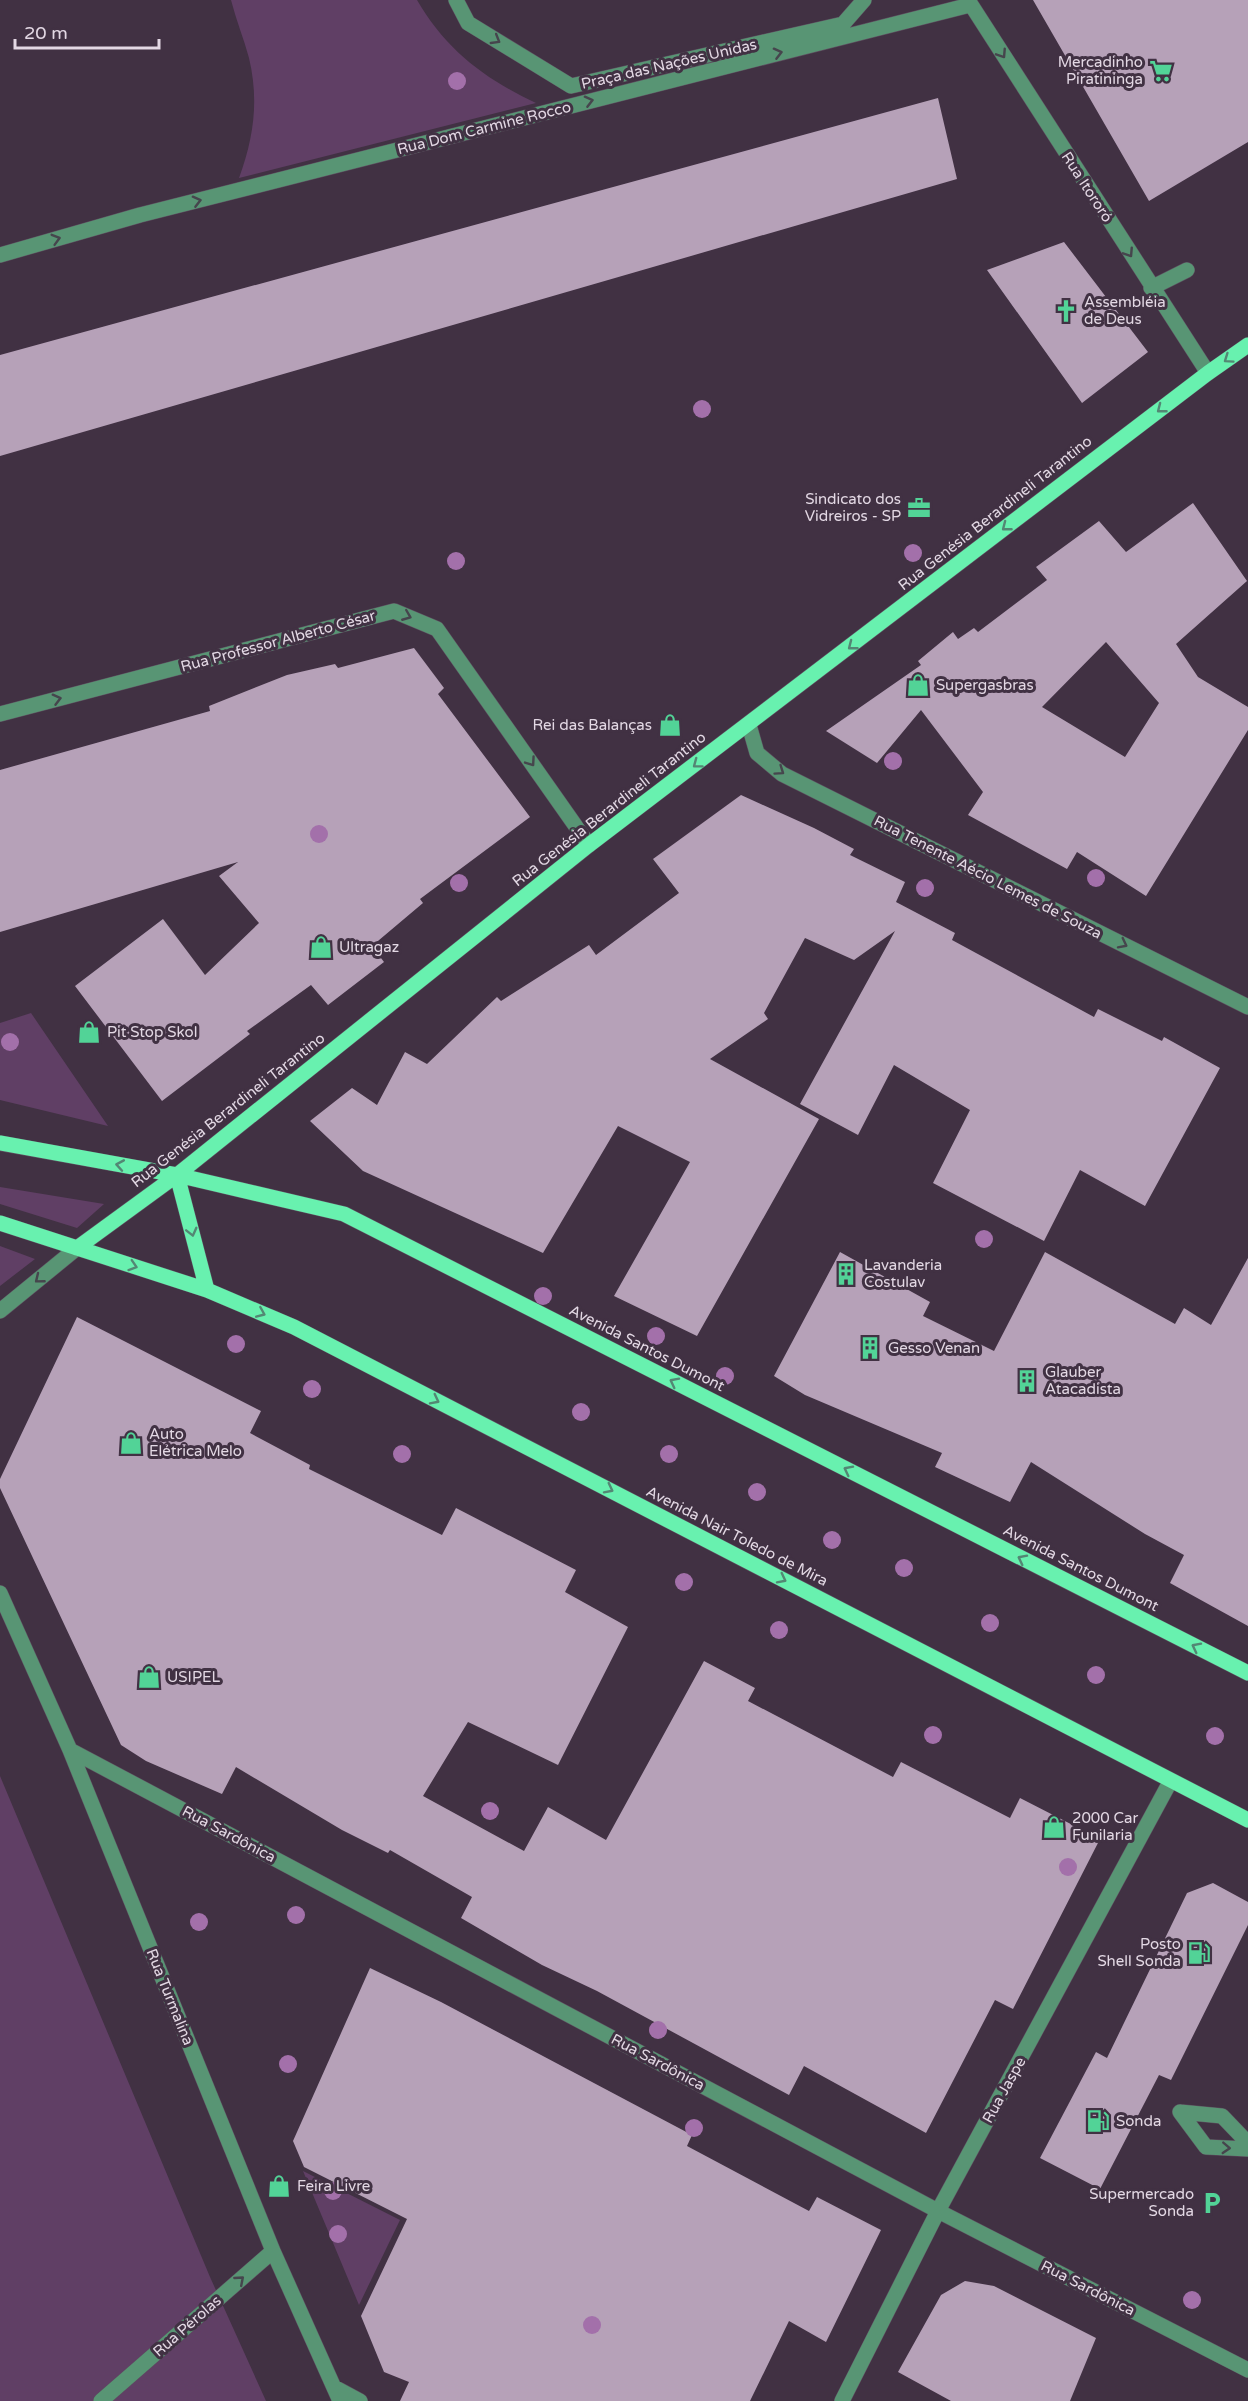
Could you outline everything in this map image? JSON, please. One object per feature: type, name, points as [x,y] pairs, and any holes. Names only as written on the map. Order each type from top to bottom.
[{"type":"main road","name":"Rua Genésia Berardineli Tarantino","points":[[77,1248],[177,1175],[589,845],[1208,373],[1248,345]]},
{"type":"main road","name":"Avenida Santos Dumont","points":[[0,1143],[177,1175],[344,1214],[1248,1673]]},
{"type":"main road","points":[[177,1175],[207,1290]]},
{"type":"main road","points":[[0,1223],[77,1248]]},
{"type":"main road","name":"Avenida Nair Toledo de Mira","points":[[77,1248],[207,1290],[294,1327],[1170,1782],[1248,1820]]},
{"type":"street","name":"Praça das Nações Unidas","points":[[456,0],[468,22],[571,86],[843,24],[864,0]]},
{"type":"street","name":"Rua Dom Carmine Rocco","points":[[0,255],[152,212],[969,2]]},
{"type":"street","name":"Rua Itororó","points":[[969,2],[1151,288],[1208,373]]},
{"type":"street","points":[[1151,288],[1187,270]]},
{"type":"street","name":"Rua Professor Alberto César","points":[[0,714],[394,611],[437,629],[589,845]]},
{"type":"street","name":"Rua Tenente Aécio Lemes de Souza","points":[[749,725],[757,753],[782,774],[1248,1007]]},
{"type":"street","name":"Rua Genésia Berardineli Tarantino","points":[[0,1311],[77,1248]]},
{"type":"street","name":"Rua Turmalina","points":[[0,1593],[70,1750],[273,2251],[337,2394]]},
{"type":"street","name":"Rua Sardônica","points":[[70,1750],[938,2211],[1248,2370]]},
{"type":"street","name":"Rua Jaspe","points":[[842,2401],[938,2211],[1170,1782]]},
{"type":"street","points":[[1248,2143],[1222,2116],[1180,2112],[1206,2147],[1248,2149]]},
{"type":"street","name":"Rua Pérolas","points":[[101,2401],[273,2251]]},
{"type":"street","points":[[337,2394],[360,2401]]},
{"type":"shaded area","points":[[231,0],[417,0],[441,34],[468,61],[500,84],[536,103],[239,178],[251,133],[254,89],[249,58]]},
{"type":"shaded area","points":[[31,1013],[108,1126],[0,1100],[0,1023]]},
{"type":"shaded area","points":[[0,1187],[104,1204],[77,1228],[0,1204]]},
{"type":"shaded area","points":[[0,1246],[35,1259],[0,1286]]},
{"type":"shaded area","points":[[0,1776],[210,2277],[266,2401],[0,2401]]},
{"type":"shaded area","points":[[303,2171],[400,2220],[359,2305]]},
{"type":"building","name":"Mercadinho Piratininga","points":[[1033,0],[1248,0],[1248,142],[1149,201]]},
{"type":"building","points":[[938,98],[957,179],[0,456],[0,355]]},
{"type":"building","name":"Assembléia de Deus","points":[[1064,242],[1148,352],[1082,403],[987,270]]},
{"type":"building","points":[[1193,503],[1247,581],[1176,644],[1198,677],[1248,707],[1248,730],[1146,896],[1077,852],[1067,869],[968,815],[983,792],[921,710],[877,763],[826,731],[921,665],[918,661],[953,632],[958,639],[974,628],[978,632],[1047,580],[1036,567],[1099,521],[1126,552]],"holes":[[[1106,642],[1159,703],[1125,757],[1042,707]]]},
{"type":"building","points":[[414,648],[444,688],[438,694],[530,817],[420,899],[423,903],[372,946],[384,962],[328,1005],[311,985],[247,1031],[250,1034],[162,1101],[75,986],[163,919],[205,975],[259,923],[219,876],[238,862],[0,932],[0,770],[210,711],[209,706],[287,675],[335,664],[338,668]]},
{"type":"building","points":[[741,795],[854,849],[850,855],[905,882],[896,902],[955,933],[952,940],[1094,1017],[1098,1009],[1162,1041],[1164,1037],[1220,1068],[1145,1206],[1080,1170],[1044,1241],[933,1183],[970,1110],[894,1065],[858,1135],[800,1104],[895,931],[854,960],[805,938],[764,1013],[768,1019],[710,1059],[819,1119],[697,1336],[614,1296],[690,1162],[618,1126],[543,1253],[363,1171],[310,1121],[352,1088],[377,1105],[405,1052],[427,1064],[497,997],[501,1001],[589,945],[596,955],[679,893],[653,859]]},
{"type":"building","points":[[840,1252],[930,1302],[923,1316],[994,1351],[1045,1252],[1175,1324],[1184,1308],[1211,1325],[1248,1258],[1248,1626],[1170,1583],[1184,1555],[1145,1534],[1031,1462],[1010,1502],[935,1467],[942,1453],[805,1395],[774,1376]]},
{"type":"building","points":[[77,1317],[261,1411],[250,1433],[310,1465],[309,1469],[442,1535],[456,1508],[576,1570],[565,1592],[628,1627],[558,1765],[468,1722],[423,1796],[524,1851],[548,1807],[606,1840],[704,1661],[755,1688],[748,1701],[893,1777],[901,1762],[1010,1818],[1020,1798],[1100,1839],[1013,2009],[995,2000],[926,2133],[804,2066],[789,2095],[597,1991],[542,1965],[461,1918],[472,1897],[390,1850],[388,1853],[342,1830],[236,1767],[222,1794],[146,1761],[121,1745],[0,1488],[0,1479]]},
{"type":"building","points":[[1213,1883],[1248,1902],[1248,1925],[1171,2080],[1159,2075],[1100,2189],[1040,2158],[1096,2052],[1107,2058],[1187,1893]]},
{"type":"building","points":[[370,1968],[441,2002],[692,2135],[687,2146],[809,2211],[817,2197],[881,2230],[826,2342],[789,2321],[750,2401],[400,2401],[409,2382],[384,2372],[361,2316],[407,2219],[304,2167],[293,2141]]},
{"type":"building","points":[[965,2281],[994,2286],[1096,2338],[1070,2401],[951,2401],[898,2372],[941,2295]]},
{"type":"place","name":"Mercadinho Piratininga","points":[[1161,71]]},
{"type":"place","name":"Assembléia de Deus","points":[[1066,311]]},
{"type":"place","name":"Sindicato dos Vidreiros - SP","points":[[919,508]]},
{"type":"place","name":"Supergasbras","points":[[918,685]]},
{"type":"place","name":"Rei das Balanças","points":[[670,725]]},
{"type":"place","name":"Ultragaz","points":[[321,947]]},
{"type":"place","name":"Pit Stop Skol","points":[[89,1032]]},
{"type":"place","name":"Lavanderia Costulav","points":[[846,1274]]},
{"type":"place","name":"Gesso Venan","points":[[870,1348]]},
{"type":"place","name":"Glauber Atacadista","points":[[1027,1381]]},
{"type":"place","name":"Auto Elétrica Melo","points":[[131,1443]]},
{"type":"place","name":"USIPEL","points":[[149,1677]]},
{"type":"place","name":"2000 Car Funilaria","points":[[1054,1827]]},
{"type":"place","name":"Posto Shell Sonda","points":[[1199,1953]]},
{"type":"place","name":"Sonda","points":[[1098,2121]]},
{"type":"place","name":"Feira Livre","points":[[279,2186]]},
{"type":"place","name":"Supermercado Sonda","points":[[1212,2203]]}]
